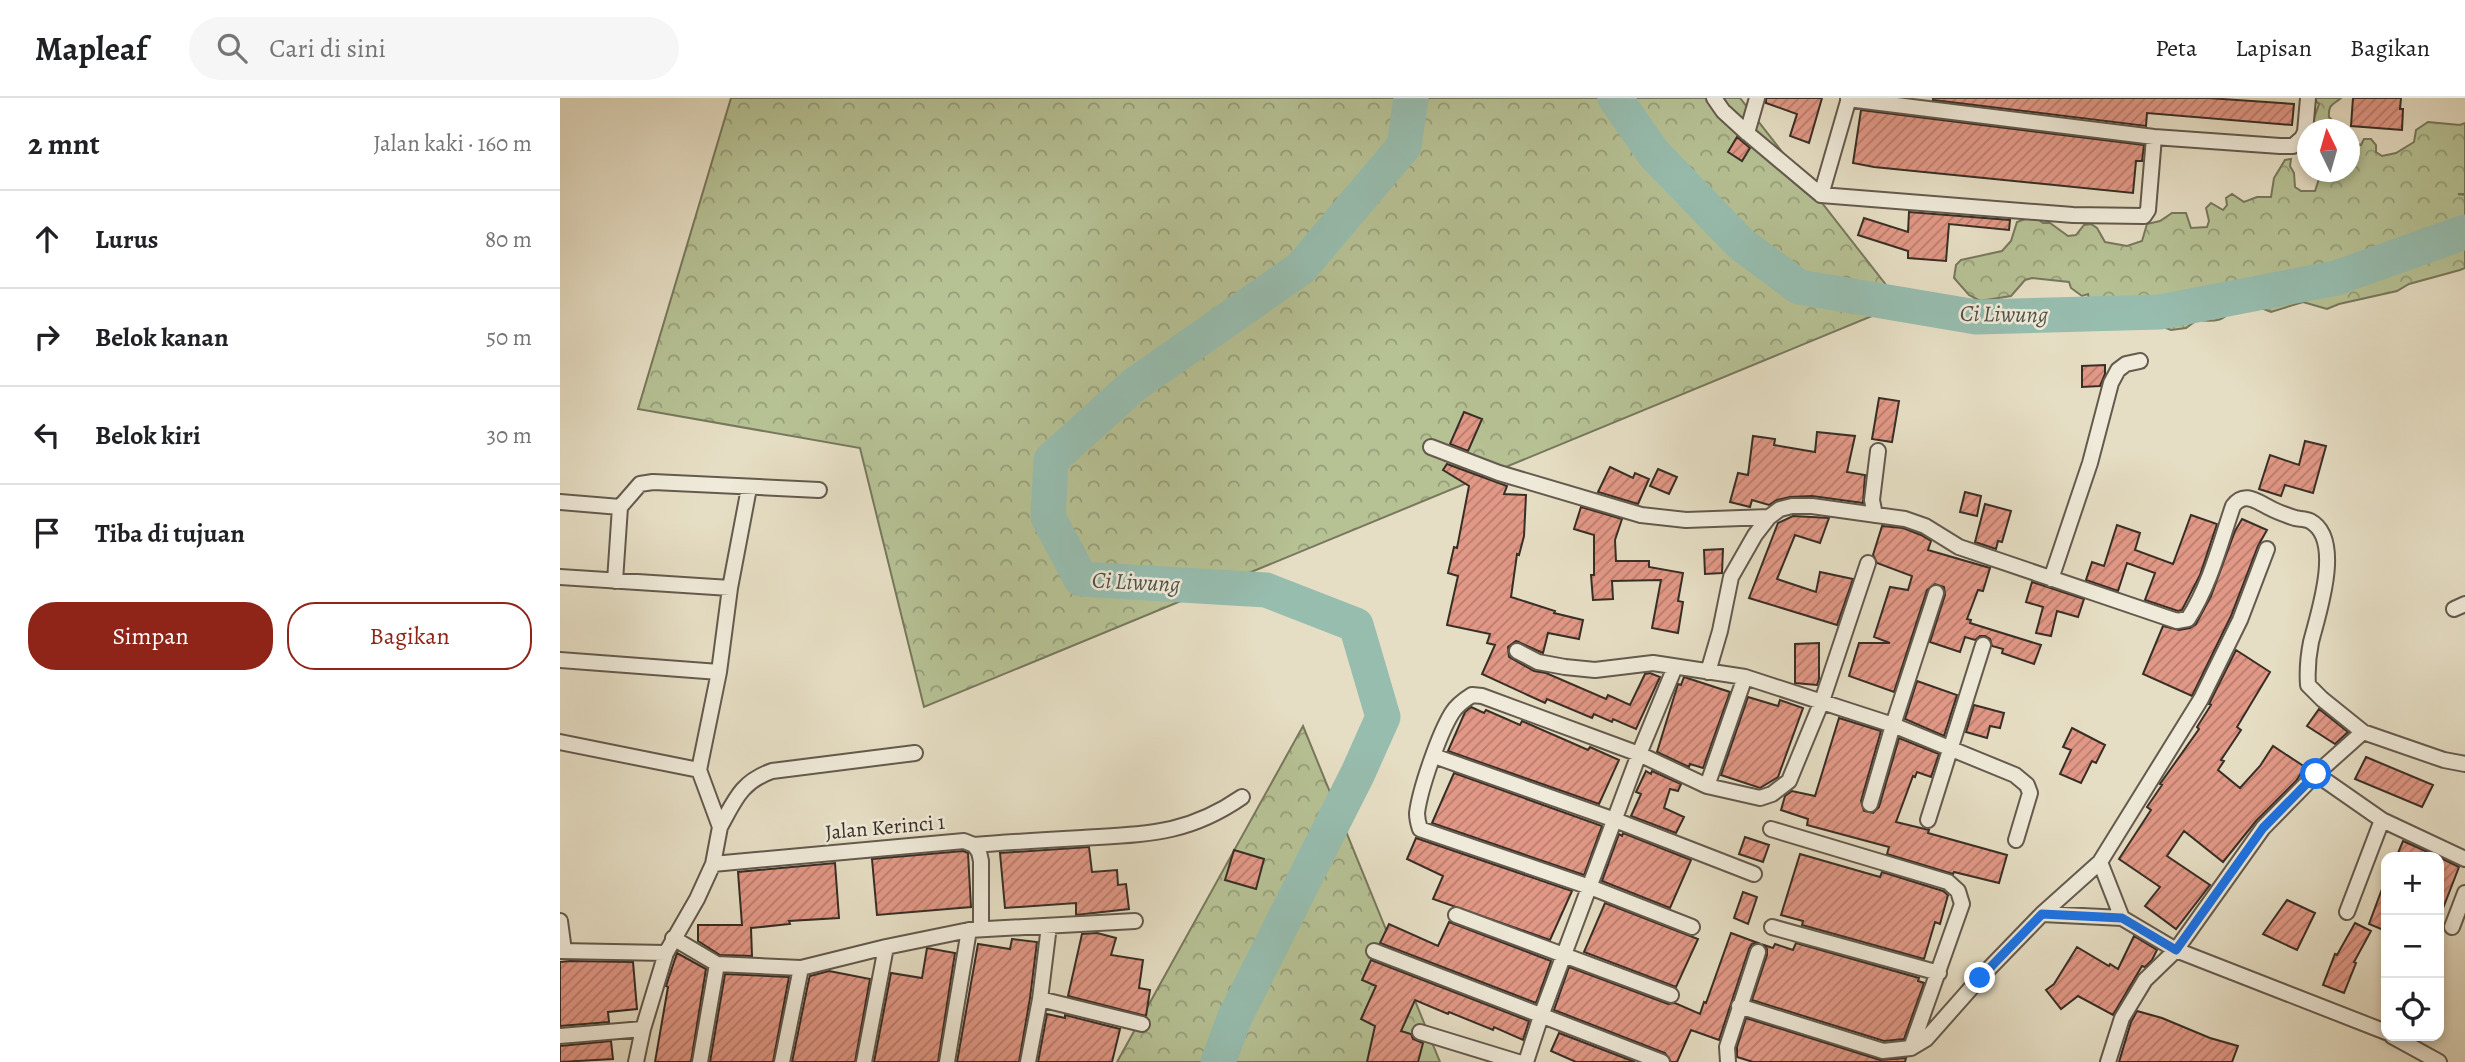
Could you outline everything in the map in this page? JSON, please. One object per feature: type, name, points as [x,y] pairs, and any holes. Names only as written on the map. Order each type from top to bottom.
[{"type":"street","points":[[1714,98],[1747,133],[1821,195],[2073,215],[2144,216],[2148,210],[2154,137]]},
{"type":"street","points":[[1747,133],[1757,98]]},
{"type":"street","points":[[1821,195],[1849,99],[2154,137],[2292,146],[2305,132],[2308,98]]},
{"type":"street","points":[[2051,579],[2090,463],[2111,383],[2118,370],[2126,364],[2140,361]]},
{"type":"street","points":[[1431,447],[1499,473],[1641,515],[1686,520],[1769,517]]},
{"type":"street","points":[[1875,515],[1872,500],[1878,451]]},
{"type":"street","points":[[615,581],[620,507],[640,484],[653,482],[819,490]]},
{"type":"street","points":[[720,827],[699,770],[719,672],[730,589],[749,488]]},
{"type":"street","points":[[1708,672],[1731,577],[1755,535],[1769,517],[1780,509],[1812,506],[1905,520],[1925,526],[1959,547],[2178,621],[2188,619],[2207,583],[2233,506],[2238,499],[2244,497],[2296,519],[2310,521],[2323,532],[2328,561],[2311,644],[2307,669],[2308,685],[2363,732],[2444,760],[2465,764]]},
{"type":"street","points":[[560,502],[620,507]]},
{"type":"street","points":[[1740,1006],[1883,1051],[1911,1048],[1926,1039],[2042,914],[2100,862],[2201,699],[2240,621],[2267,549]]},
{"type":"street","points":[[1692,927],[1590,887],[1420,829],[1418,810],[1434,756],[1451,714],[1461,702],[1472,695],[1482,696],[1639,754],[1707,786],[1760,798],[1772,794],[1789,781],[1822,701],[1868,563]]},
{"type":"street","points":[[560,577],[730,589]]},
{"type":"street","points":[[1870,804],[1936,593]]},
{"type":"street","points":[[1928,820],[1983,645]]},
{"type":"street","points":[[1517,651],[1538,662],[1585,669],[1653,663],[1745,677],[1893,725],[2015,775],[2027,785],[2029,799],[2016,840]]},
{"type":"street","points":[[560,660],[719,672]]},
{"type":"street","points":[[1527,1062],[1564,954],[1639,754],[1675,667]]},
{"type":"street","points":[[1707,786],[1745,677]]},
{"type":"street","points":[[2108,1062],[2122,1018],[2145,980],[2176,950],[2263,828],[2316,774],[2363,732]]},
{"type":"street","points":[[560,742],[699,770]]},
{"type":"street","points":[[636,1062],[666,953],[697,899],[713,864],[720,827],[739,793],[754,777],[772,771],[915,753]]},
{"type":"street","points":[[1434,756],[1615,820],[1754,874]]},
{"type":"street","points":[[2316,774],[2382,820],[2465,859]]},
{"type":"street","points":[[974,845],[1138,836],[1168,831],[1210,816],[1242,797]]},
{"type":"street","points":[[2347,912],[2382,820]]},
{"type":"street","points":[[1770,829],[1948,882],[1958,891],[1962,904],[1911,1048]]},
{"type":"street","name":"Jalan Kerinci 1","points":[[713,864],[958,841],[974,845],[981,861],[975,929],[947,1062]]},
{"type":"street","points":[[2100,862],[2122,918]]},
{"type":"street","points":[[2452,927],[2465,893]]},
{"type":"street","points":[[2042,914],[2122,918],[2176,950],[2381,1030]]},
{"type":"street","points":[[1456,915],[1671,995]]},
{"type":"street","points":[[673,938],[716,964],[801,968],[975,929],[1135,920]]},
{"type":"street","points":[[560,922],[562,951],[666,953]]},
{"type":"street","points":[[1028,1062],[1040,999],[1049,926]]},
{"type":"street","points":[[1772,928],[1939,973]]},
{"type":"street","points":[[864,1062],[886,947]]},
{"type":"street","points":[[1374,951],[1662,1062]]},
{"type":"street","points":[[1728,1062],[1727,1047],[1758,952]]},
{"type":"street","points":[[700,1062],[716,964]]},
{"type":"street","points":[[782,1062],[801,968]]},
{"type":"street","points":[[1040,999],[1142,1024]]},
{"type":"street","points":[[560,1036],[643,1029]]},
{"type":"street","points":[[1420,1032],[1518,1062]]},
{"type":"street","points":[[2401,1041],[2439,1062]]},
{"type":"green space","points":[[731,98],[1740,98],[1901,304],[924,707],[860,448],[638,409]]},
{"type":"green space","points":[[2313,98],[2341,98],[2329,110],[2331,119],[2314,119],[2319,104]]},
{"type":"green space","points":[[2428,122],[2460,125],[2465,123],[2465,194],[2458,194],[2465,195],[2465,268],[2409,284],[2397,291],[2327,309],[2303,302],[2271,312],[2246,302],[2217,320],[2197,320],[2186,328],[2171,330],[2153,323],[2104,326],[2092,318],[2088,294],[2082,296],[2071,288],[2069,282],[2032,278],[2025,280],[2011,296],[1980,301],[1969,295],[1954,278],[1956,265],[1961,260],[2002,251],[2011,241],[2017,222],[2024,219],[2034,218],[2050,223],[2068,236],[2076,235],[2084,225],[2091,224],[2097,228],[2105,242],[2127,246],[2142,241],[2147,224],[2160,221],[2172,213],[2186,213],[2191,228],[2207,227],[2209,221],[2206,208],[2211,203],[2223,210],[2227,205],[2226,198],[2232,194],[2244,202],[2257,197],[2271,197],[2274,178],[2285,160],[2291,159],[2295,187],[2301,191],[2315,191],[2318,182],[2360,182],[2360,145],[2364,139],[2371,139],[2376,145],[2376,152],[2382,156],[2396,153],[2414,142],[2416,130]]},
{"type":"green space","points":[[1303,726],[1440,1062],[1117,1062]]},
{"type":"building","points":[[1766,98],[1822,98],[1809,143],[1790,136],[1797,114],[1766,103]]},
{"type":"building","points":[[1933,98],[2208,98],[2294,104],[2292,125],[2147,113],[2146,126]]},
{"type":"building","points":[[2353,98],[2401,98],[2402,130],[2360,127],[2360,119],[2352,119]]},
{"type":"building","points":[[1861,110],[2144,145],[2142,161],[2136,161],[2133,193],[1874,167],[1853,163]]},
{"type":"building","points":[[1737,137],[1750,148],[1742,161],[1728,152]]},
{"type":"building","points":[[1909,212],[2010,220],[2009,230],[1949,224],[1946,261],[1908,258],[1908,251],[1858,235],[1864,218],[1908,232]]},
{"type":"building","points":[[2105,365],[2100,386],[2082,387],[2082,366]]},
{"type":"building","points":[[1879,398],[1899,401],[1892,442],[1872,439]]},
{"type":"building","points":[[1464,412],[1482,419],[1468,451],[1450,444]]},
{"type":"building","points":[[1817,432],[1855,436],[1847,472],[1865,475],[1863,503],[1812,496],[1790,497],[1769,505],[1752,500],[1750,507],[1730,502],[1738,473],[1748,475],[1753,436],[1775,439],[1774,445],[1815,452]]},
{"type":"building","points":[[2305,441],[2326,446],[2313,493],[2285,485],[2281,496],[2259,489],[2270,455],[2299,465]]},
{"type":"building","points":[[1447,464],[1507,486],[1504,494],[1526,495],[1524,536],[1519,555],[1517,554],[1511,597],[1555,611],[1554,613],[1583,620],[1579,639],[1548,633],[1543,653],[1516,641],[1508,647],[1509,657],[1534,671],[1546,673],[1606,699],[1608,695],[1630,705],[1645,674],[1660,677],[1636,729],[1594,714],[1592,718],[1547,699],[1545,703],[1482,674],[1495,645],[1487,643],[1490,634],[1447,625],[1458,576],[1448,573],[1454,547],[1457,548],[1469,486],[1443,470]]},
{"type":"building","points":[[1610,467],[1633,478],[1635,473],[1649,479],[1638,504],[1598,492]]},
{"type":"building","points":[[1658,469],[1677,477],[1669,494],[1650,486]]},
{"type":"building","points":[[1965,492],[1981,496],[1977,516],[1960,512]]},
{"type":"building","points":[[1985,504],[2011,511],[2002,542],[1998,541],[1996,549],[1975,542]]},
{"type":"building","points":[[1581,507],[1622,519],[1615,540],[1616,561],[1649,561],[1649,567],[1683,573],[1678,601],[1683,602],[1678,633],[1652,628],[1661,580],[1612,581],[1613,599],[1593,600],[1591,575],[1594,575],[1594,535],[1574,529]]},
{"type":"building","points":[[2191,515],[2217,524],[2200,575],[2182,610],[2145,600],[2155,573],[2127,563],[2118,591],[2086,580],[2092,562],[2104,566],[2117,525],[2140,533],[2135,550],[2173,564]]},
{"type":"building","points":[[1793,516],[1829,518],[1820,543],[1795,535],[1777,579],[1816,592],[1820,572],[1853,579],[1837,625],[1749,598],[1778,523]]},
{"type":"building","points":[[2242,519],[2267,530],[2258,546],[2231,616],[2192,696],[2143,674],[2163,626],[2179,630],[2196,624],[2211,596]]},
{"type":"building","points":[[1882,526],[1903,528],[1921,535],[1931,541],[1928,550],[1990,568],[1983,591],[1978,590],[1967,619],[1971,620],[1970,623],[2041,645],[2034,664],[2002,653],[2003,649],[1992,646],[1990,639],[1985,636],[1975,640],[1965,637],[1960,652],[1930,642],[1945,595],[1944,587],[1935,584],[1927,590],[1894,692],[1849,676],[1859,643],[1890,643],[1874,637],[1890,587],[1908,590],[1912,576],[1877,563],[1873,555]]},
{"type":"building","points":[[1723,549],[1722,573],[1705,574],[1704,550]]},
{"type":"building","points":[[2032,582],[2084,599],[2078,617],[2057,611],[2051,636],[2036,633],[2043,607],[2026,602]]},
{"type":"building","points":[[1819,643],[1817,685],[1795,683],[1795,644]]},
{"type":"building","points":[[2236,650],[2270,672],[2237,727],[2241,730],[2221,760],[2224,761],[2218,770],[2240,788],[2260,766],[2273,746],[2305,767],[2296,781],[2256,821],[2223,862],[2184,831],[2167,856],[2210,885],[2176,929],[2145,906],[2160,887],[2119,859],[2151,810],[2147,807],[2162,785],[2160,784],[2199,729],[2197,727],[2211,705],[2209,704]]},
{"type":"building","points":[[1684,677],[1730,692],[1703,768],[1690,764],[1689,767],[1657,752],[1678,684],[1681,685]]},
{"type":"building","points":[[1917,681],[1957,695],[1944,736],[1905,719]]},
{"type":"building","points":[[1748,697],[1778,706],[1780,700],[1803,708],[1778,777],[1760,788],[1721,775]]},
{"type":"building","points":[[1974,705],[2004,713],[2000,728],[1990,726],[1987,738],[1966,732]]},
{"type":"building","points":[[1471,707],[1484,713],[1486,710],[1520,725],[1522,721],[1588,750],[1590,747],[1619,760],[1599,804],[1448,751],[1465,712]]},
{"type":"building","points":[[2319,709],[2348,732],[2335,744],[2307,726]]},
{"type":"building","points":[[1839,718],[1881,731],[1861,801],[1864,811],[1873,813],[1879,807],[1899,738],[1939,754],[1931,777],[1917,772],[1915,777],[1913,776],[1896,822],[2007,855],[1999,883],[1954,872],[1953,874],[1887,854],[1889,847],[1807,825],[1808,819],[1781,810],[1785,796],[1792,791],[1815,796]]},
{"type":"building","points":[[2072,728],[2105,745],[2096,763],[2092,761],[2081,783],[2060,774],[2071,750],[2063,747]]},
{"type":"building","points":[[2366,757],[2433,785],[2422,807],[2355,779]]},
{"type":"building","points":[[1646,771],[1681,784],[1678,791],[1670,789],[1664,808],[1684,817],[1676,833],[1631,816],[1641,794],[1636,792]]},
{"type":"building","points":[[1454,773],[1602,826],[1584,875],[1432,823]]},
{"type":"building","points":[[1623,833],[1691,860],[1670,908],[1602,881],[1619,834],[1622,836]]},
{"type":"building","points":[[1745,837],[1769,845],[1763,862],[1739,854]]},
{"type":"building","points":[[1416,838],[1572,891],[1550,940],[1433,899],[1443,876],[1407,859]]},
{"type":"building","points":[[2403,841],[2428,852],[2398,852]]},
{"type":"building","points":[[1089,847],[1092,872],[1117,870],[1118,885],[1126,884],[1129,909],[1076,915],[1076,903],[1005,908],[1000,853]]},
{"type":"building","points":[[1234,850],[1264,859],[1256,889],[1225,880]]},
{"type":"building","points":[[963,851],[968,853],[971,907],[877,915],[872,859]]},
{"type":"building","points":[[1800,854],[1880,877],[1882,872],[1943,891],[1948,895],[1940,924],[1935,922],[1924,959],[1802,925],[1803,921],[1781,915]]},
{"type":"building","points":[[2444,860],[2459,867],[2444,906]]},
{"type":"building","points":[[835,863],[839,918],[789,921],[790,924],[751,928],[752,956],[720,955],[698,941],[698,925],[742,925],[738,872]]},
{"type":"building","points":[[1743,892],[1757,897],[1748,924],[1734,918]]},
{"type":"building","points":[[2381,892],[2381,929],[2369,924]]},
{"type":"building","points":[[2287,900],[2315,913],[2297,950],[2263,934]]},
{"type":"building","points":[[1605,903],[1698,939],[1676,987],[1584,952]]},
{"type":"building","points":[[1449,922],[1551,961],[1536,1003],[1380,943],[1389,924],[1438,946]]},
{"type":"building","points":[[2355,923],[2371,931],[2354,962],[2356,963],[2344,993],[2323,985],[2335,954],[2337,955]]},
{"type":"building","points":[[1097,933],[1116,938],[1111,955],[1143,960],[1139,988],[1150,990],[1146,1016],[1068,996],[1082,934]]},
{"type":"building","points":[[1731,933],[1758,943],[1752,944],[1749,949],[1719,1040],[1691,1030],[1677,1062],[1671,1062],[1665,1053],[1554,1010],[1569,967],[1700,1014]]},
{"type":"building","points":[[2134,936],[2157,950],[2152,960],[2145,967],[2142,966],[2113,1015],[2078,996],[2061,1009],[2046,990],[2054,984],[2077,947],[2118,969]]},
{"type":"building","points":[[1012,939],[1037,942],[1019,1062],[957,1062],[978,944],[1010,949]]},
{"type":"building","points":[[1796,943],[1919,978],[1918,981],[1924,983],[1904,1039],[1884,1041],[1752,1000],[1767,955],[1764,945],[1773,948],[1775,944],[1793,950]]},
{"type":"building","points":[[927,948],[955,953],[938,1062],[874,1062],[891,973],[922,978]]},
{"type":"building","points":[[677,953],[706,969],[691,1062],[655,1062],[668,987],[666,986]]},
{"type":"building","points":[[1371,960],[1529,1021],[1523,1040],[1494,1027],[1493,1030],[1415,1000],[1401,1031],[1411,1034],[1413,1039],[1423,1043],[1418,1062],[1367,1062],[1375,1026],[1361,1019],[1376,986],[1362,980]]},
{"type":"building","points":[[560,962],[633,962],[637,1009],[608,1012],[609,1022],[560,1026]]},
{"type":"building","points":[[829,971],[870,979],[855,1062],[792,1062],[810,976]]},
{"type":"building","points":[[725,974],[789,977],[773,1062],[710,1062]]},
{"type":"building","points":[[2137,1011],[2238,1046],[2232,1062],[2119,1062]]},
{"type":"building","points":[[1047,1014],[1065,1018],[1065,1015],[1120,1029],[1112,1062],[1038,1062]]},
{"type":"building","points":[[1746,1018],[1880,1060],[1906,1058],[1905,1062],[1753,1062],[1737,1057],[1737,1047]]},
{"type":"building","points":[[1559,1033],[1635,1062],[1576,1062],[1551,1051]]},
{"type":"building","points":[[611,1041],[613,1059],[560,1062],[560,1046]]},
{"type":"waterway","name":"Ci Liwung","points":[[1218,1062],[1235,1017],[1358,773],[1383,717],[1356,625],[1266,590],[1081,579],[1048,517],[1051,460],[1134,385],[1301,268],[1404,146],[1411,98]]},
{"type":"waterway","name":"Ci Liwung","points":[[1615,98],[1654,154],[1741,244],[1799,287],[1976,317],[2160,312],[2336,278],[2465,232]]},
{"type":"route","points":[[1980,978],[2042,914],[2122,918],[2176,950],[2263,828],[2316,774]]}]
